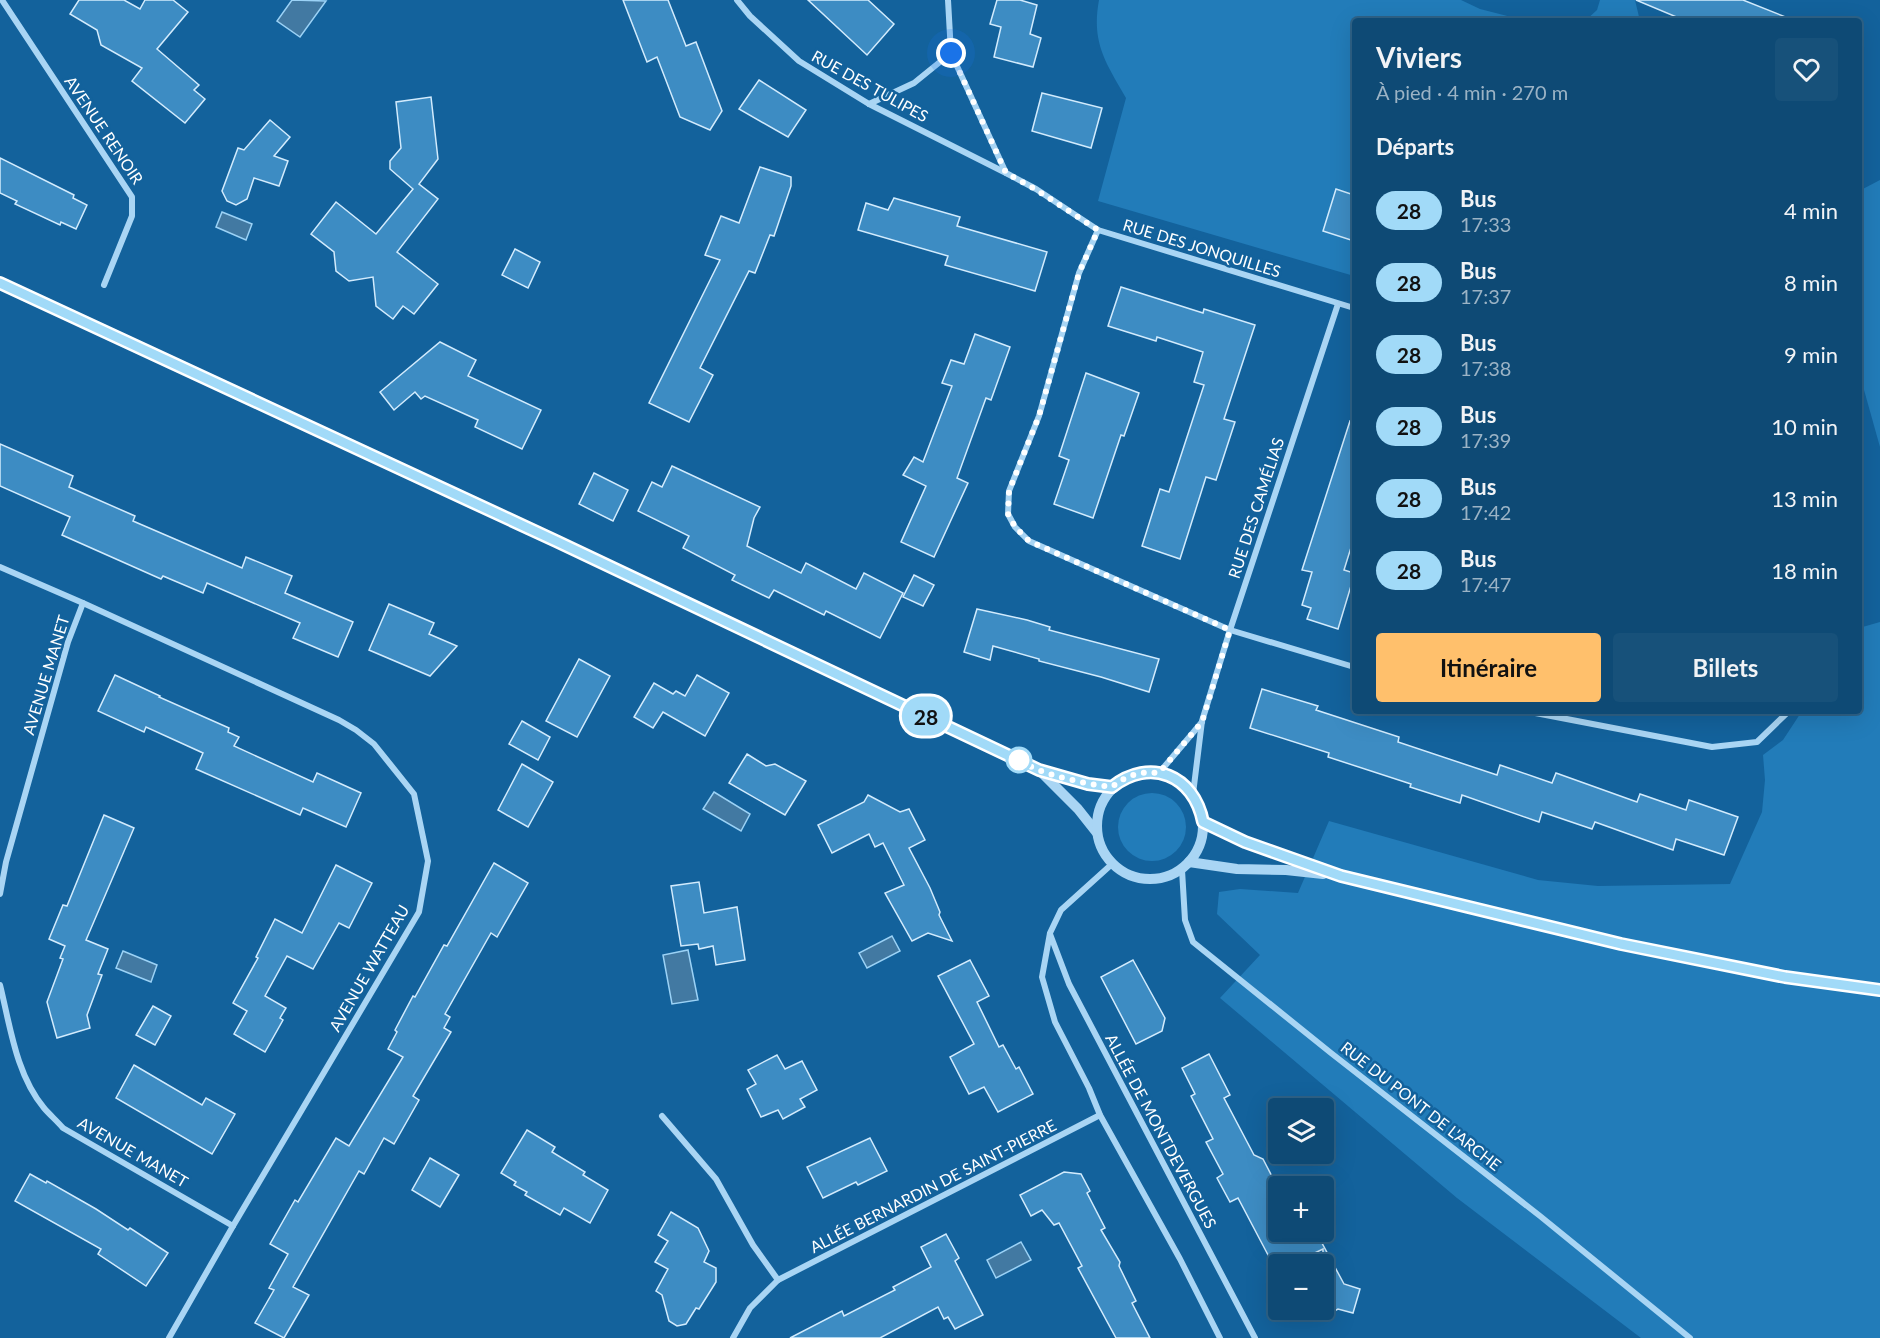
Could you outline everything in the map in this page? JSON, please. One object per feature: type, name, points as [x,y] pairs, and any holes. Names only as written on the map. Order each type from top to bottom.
[{"type":"street","name":"AVENUE RENOIR","points":[[2,0],[132,197],[132,216],[104,285]]},
{"type":"street","name":"RUE DES TULIPES","points":[[737,0],[750,16],[799,61],[869,104],[1006,173]]},
{"type":"street","points":[[948,0],[951,53],[1006,173]]},
{"type":"street","points":[[869,104],[914,83],[951,53]]},
{"type":"street","name":"RUE DES JONQUILLES","points":[[1006,173],[1098,230],[1352,308]]},
{"type":"street","points":[[1098,230],[1079,273],[1039,416],[1009,491],[1008,514],[1015,527],[1029,541],[1230,630],[1352,667]]},
{"type":"street","points":[[0,283],[556,541],[1039,770],[1088,784],[1112,787]]},
{"type":"street","name":"RUE DES CAMÉLIAS","points":[[1193,794],[1202,722],[1230,630],[1338,304]]},
{"type":"street","name":"AVENUE WATTEAU","points":[[0,567],[347,725],[374,744],[414,794],[428,861],[419,912],[169,1338]]},
{"type":"street","name":"AVENUE MANET","points":[[0,894],[6,862],[68,642],[83,603]]},
{"type":"street","points":[[1541,714],[1712,747],[1757,742],[1786,714]]},
{"type":"street","name":"RUE DES CAMÉLIAS","points":[[1159,773],[1202,722]]},
{"type":"street","points":[[1039,770],[1078,809],[1096,833],[1101,849],[1112,864],[1140,878],[1171,876],[1185,866],[1197,850],[1202,837],[1203,822],[1200,807],[1193,794],[1178,780],[1159,773],[1147,772],[1122,779],[1112,787],[1099,808],[1096,833]]},
{"type":"street","points":[[1203,822],[1245,842],[1341,876],[1621,944],[1785,977],[1880,990]]},
{"type":"street","points":[[1112,864],[1061,910],[1050,933],[1042,976],[1055,1022],[1089,1088],[1100,1115],[1180,1259],[1220,1338]]},
{"type":"street","points":[[1185,866],[1286,870],[1341,876]]},
{"type":"street","name":"RUE DU PONT DE L'ARCHE","points":[[1185,866],[1185,920],[1193,942],[1540,1216],[1690,1338]]},
{"type":"street","name":"ALLÉE DE MONTDEVERGUES","points":[[1050,933],[1069,984],[1255,1338]]},
{"type":"street","name":"AVENUE MANET","points":[[0,985],[19,1060],[28,1083],[42,1106],[63,1128],[233,1226]]},
{"type":"street","name":"ALLÉE BERNARDIN DE SAINT-PIERRE","points":[[733,1338],[750,1308],[778,1280],[1100,1115]]},
{"type":"street","points":[[662,1116],[716,1179],[753,1245],[778,1280]]},
{"type":"shaded area","points":[[292,0],[326,1],[300,37],[277,21]]},
{"type":"shaded area","points":[[1099,0],[1461,0],[1480,9],[1515,18],[1352,18],[1352,275],[1098,201],[1126,98],[1102,52],[1097,29]]},
{"type":"shaded area","points":[[1600,0],[1635,0],[1639,18],[1588,18],[1597,10]]},
{"type":"shaded area","points":[[1880,180],[1880,447],[1862,383],[1862,189]]},
{"type":"shaded area","points":[[222,212],[252,224],[246,240],[216,227]]},
{"type":"shaded area","points":[[1880,622],[1880,1338],[1641,1338],[1457,1198],[1220,998],[1260,955],[1217,914],[1219,892],[1240,889],[1298,893],[1329,821],[1538,880],[1598,886],[1730,884],[1762,812],[1765,780],[1763,755],[1783,740],[1800,714],[1862,714],[1862,627]]},
{"type":"shaded area","points":[[714,792],[750,814],[741,831],[703,809]]},
{"type":"shaded area","points":[[1159,793],[1171,799],[1180,808],[1186,820],[1184,840],[1176,851],[1159,861],[1145,861],[1128,851],[1120,840],[1118,820],[1128,803],[1139,795]]},
{"type":"shaded area","points":[[892,936],[900,951],[867,968],[859,953]]},
{"type":"shaded area","points":[[688,950],[698,1000],[672,1004],[663,955]]},
{"type":"shaded area","points":[[123,951],[157,965],[151,982],[116,968]]},
{"type":"shaded area","points":[[1021,1242],[1031,1260],[996,1278],[987,1260]]},
{"type":"building","points":[[79,0],[124,0],[140,9],[145,0],[173,0],[188,12],[157,49],[199,85],[194,90],[205,99],[185,123],[132,81],[142,68],[101,45],[97,30],[70,14]]},
{"type":"building","points":[[623,0],[668,0],[686,46],[696,42],[722,111],[710,130],[680,117],[657,57],[647,62]]},
{"type":"building","points":[[808,0],[868,0],[894,24],[867,55]]},
{"type":"building","points":[[997,0],[1020,0],[1037,5],[1030,34],[1041,38],[1033,67],[994,57],[1001,27],[990,24]]},
{"type":"building","points":[[1636,0],[1743,0],[1788,18],[1679,18]]},
{"type":"building","points":[[759,80],[806,110],[788,137],[739,109]]},
{"type":"building","points":[[1042,93],[1102,108],[1091,148],[1032,131]]},
{"type":"building","points":[[431,97],[438,159],[419,184],[438,199],[397,252],[438,284],[414,314],[403,306],[393,319],[376,306],[373,277],[349,281],[336,271],[334,252],[311,234],[336,202],[376,234],[413,189],[390,169],[390,161],[401,148],[396,102]]},
{"type":"building","points":[[270,120],[290,137],[274,156],[288,161],[279,186],[254,178],[247,199],[236,205],[227,201],[222,191],[238,148],[244,150]]},
{"type":"building","points":[[0,158],[74,195],[73,198],[87,205],[76,229],[61,222],[60,225],[15,204],[17,201],[0,193]]},
{"type":"building","points":[[760,167],[791,177],[791,186],[774,236],[770,235],[755,273],[749,271],[700,368],[713,375],[689,422],[649,403],[720,260],[705,255],[721,216],[739,223]]},
{"type":"building","points":[[1336,189],[1352,194],[1352,240],[1323,231]]},
{"type":"building","points":[[894,198],[960,217],[957,226],[1047,252],[1035,291],[945,265],[948,256],[858,230],[866,203],[888,210]]},
{"type":"building","points":[[515,249],[540,262],[528,288],[502,275]]},
{"type":"building","points":[[1121,287],[1203,313],[1204,309],[1255,325],[1224,419],[1235,422],[1216,480],[1206,477],[1180,559],[1142,546],[1160,489],[1169,492],[1204,385],[1194,382],[1203,352],[1157,337],[1156,341],[1108,326]]},
{"type":"building","points":[[975,334],[1010,347],[991,400],[986,398],[957,478],[968,483],[934,557],[901,542],[926,486],[903,475],[914,457],[923,462],[952,386],[942,383],[951,360],[964,364]]},
{"type":"building","points":[[440,342],[476,360],[468,376],[541,410],[522,449],[475,427],[478,420],[425,396],[421,399],[415,392],[394,410],[380,392]]},
{"type":"building","points":[[1086,373],[1139,393],[1124,436],[1121,435],[1093,518],[1054,504],[1069,460],[1059,456]]},
{"type":"building","points":[[1350,421],[1352,422],[1352,544],[1344,570],[1352,572],[1352,583],[1338,629],[1307,619],[1311,608],[1302,605],[1312,572],[1302,570]]},
{"type":"building","points":[[0,444],[73,476],[69,487],[135,516],[133,521],[242,568],[246,557],[292,576],[285,593],[353,622],[338,657],[293,638],[300,623],[207,583],[203,593],[163,576],[161,579],[62,535],[70,517],[0,486]]},
{"type":"building","points":[[672,466],[760,507],[754,518],[747,546],[801,573],[806,563],[856,589],[864,573],[903,593],[880,638],[826,611],[824,615],[774,590],[769,598],[732,580],[735,575],[683,548],[689,536],[638,511],[652,482],[662,487]]},
{"type":"building","points":[[594,473],[628,490],[613,521],[579,504]]},
{"type":"building","points":[[914,575],[934,585],[923,606],[903,597]]},
{"type":"building","points":[[389,604],[434,623],[429,634],[457,646],[430,676],[369,650]]},
{"type":"building","points":[[977,609],[1027,620],[1050,627],[1049,630],[1159,659],[1149,692],[993,646],[990,660],[964,652]]},
{"type":"building","points":[[579,659],[610,676],[577,737],[546,721]]},
{"type":"building","points":[[115,675],[229,728],[228,732],[239,737],[234,746],[313,782],[317,773],[361,793],[346,827],[303,808],[300,815],[196,769],[203,753],[146,727],[144,732],[98,711]]},
{"type":"building","points":[[697,675],[729,693],[705,736],[663,712],[653,728],[634,717],[654,683],[673,694],[676,691],[685,696]]},
{"type":"building","points":[[1262,689],[1318,706],[1316,710],[1399,737],[1398,742],[1497,775],[1500,765],[1552,783],[1556,773],[1637,802],[1640,794],[1686,810],[1689,800],[1738,817],[1724,855],[1676,839],[1673,850],[1595,822],[1592,829],[1542,812],[1539,822],[1462,795],[1460,803],[1410,787],[1411,784],[1328,757],[1329,753],[1250,728]]},
{"type":"building","points":[[522,721],[550,737],[538,760],[509,744]]},
{"type":"building","points":[[747,754],[766,766],[775,764],[806,781],[785,815],[729,783]]},
{"type":"building","points":[[522,764],[553,782],[528,827],[498,810]]},
{"type":"building","points":[[868,795],[900,812],[909,809],[925,840],[909,848],[930,888],[940,912],[939,915],[952,941],[928,933],[912,941],[885,893],[904,885],[883,843],[875,847],[869,834],[832,853],[818,825],[864,802]]},
{"type":"building","points":[[104,815],[134,828],[86,940],[108,949],[98,974],[102,975],[87,1015],[90,1028],[57,1038],[47,1002],[63,959],[60,958],[65,946],[49,939],[63,905],[67,906]]},
{"type":"building","points":[[494,863],[528,883],[497,937],[491,933],[445,1014],[450,1017],[444,1028],[451,1032],[413,1096],[419,1100],[394,1144],[384,1138],[364,1174],[359,1171],[293,1287],[309,1295],[284,1338],[255,1323],[274,1290],[269,1288],[288,1254],[270,1244],[295,1200],[298,1202],[336,1138],[349,1146],[403,1057],[388,1049],[397,1032],[395,1030],[444,945],[447,946]]},
{"type":"building","points":[[336,865],[372,883],[349,928],[339,923],[313,969],[287,956],[265,996],[286,1008],[280,1018],[283,1020],[265,1052],[234,1034],[247,1011],[233,1003],[258,958],[256,957],[275,919],[302,933]]},
{"type":"building","points":[[699,882],[704,913],[737,907],[745,960],[716,965],[713,946],[699,949],[698,944],[681,946],[671,886]]},
{"type":"building","points":[[970,960],[989,996],[977,1002],[999,1047],[1003,1045],[1016,1069],[1019,1067],[1033,1094],[998,1112],[984,1087],[969,1094],[950,1057],[974,1044],[938,976]]},
{"type":"building","points":[[1133,960],[1165,1018],[1162,1031],[1136,1044],[1101,977]]},
{"type":"building","points":[[153,1006],[171,1016],[155,1045],[136,1035]]},
{"type":"building","points":[[1209,1054],[1230,1095],[1224,1098],[1254,1155],[1263,1159],[1272,1176],[1268,1176],[1268,1242],[1321,1242],[1328,1254],[1323,1254],[1323,1249],[1313,1254],[1268,1255],[1238,1198],[1230,1202],[1217,1178],[1223,1174],[1206,1142],[1213,1139],[1191,1096],[1195,1094],[1182,1068]]},
{"type":"building","points":[[777,1055],[785,1069],[802,1061],[817,1090],[800,1099],[805,1107],[783,1119],[778,1110],[761,1117],[747,1089],[756,1084],[748,1070]]},
{"type":"building","points":[[134,1065],[202,1105],[206,1098],[235,1114],[212,1154],[116,1098]]},
{"type":"building","points":[[527,1130],[555,1147],[552,1152],[585,1172],[583,1175],[608,1190],[590,1223],[564,1208],[560,1215],[525,1195],[527,1192],[514,1185],[516,1182],[501,1173]]},
{"type":"building","points":[[870,1138],[887,1171],[858,1185],[856,1182],[823,1198],[807,1167]]},
{"type":"building","points":[[430,1158],[459,1175],[440,1207],[412,1190]]},
{"type":"building","points":[[1064,1172],[1081,1174],[1090,1191],[1087,1193],[1105,1228],[1101,1230],[1120,1262],[1119,1266],[1136,1301],[1132,1303],[1150,1338],[1116,1338],[1078,1268],[1082,1266],[1059,1223],[1054,1225],[1042,1210],[1031,1216],[1020,1195]]},
{"type":"building","points":[[30,1174],[96,1209],[128,1230],[130,1228],[168,1253],[146,1286],[98,1254],[101,1249],[15,1201]]},
{"type":"building","points":[[671,1212],[698,1228],[709,1251],[704,1262],[716,1268],[716,1282],[699,1309],[696,1308],[686,1324],[677,1326],[669,1321],[662,1295],[656,1291],[668,1269],[655,1262],[668,1241],[658,1235]]},
{"type":"building","points":[[946,1234],[959,1258],[955,1261],[983,1315],[955,1329],[948,1317],[944,1319],[938,1307],[880,1338],[790,1338],[842,1311],[844,1316],[895,1290],[893,1287],[931,1267],[921,1247]]},
{"type":"building","points":[[1334,1265],[1344,1284],[1360,1289],[1353,1313],[1338,1309],[1334,1311]]},
{"type":"bus line","name":"28","points":[[0,283],[556,541],[1039,770],[1088,784],[1112,787],[1122,779],[1134,774],[1159,773],[1178,780],[1193,794],[1200,807],[1203,822],[1245,842],[1341,876],[1621,944],[1785,977],[1880,990]]},
{"type":"route","points":[[951,53],[1006,173],[1098,230],[1079,273],[1039,416],[1009,491],[1008,514],[1015,527],[1029,541],[1230,630],[1202,722],[1159,773],[1134,774],[1122,779],[1112,787],[1088,784],[1039,770],[1019,760]]}]
